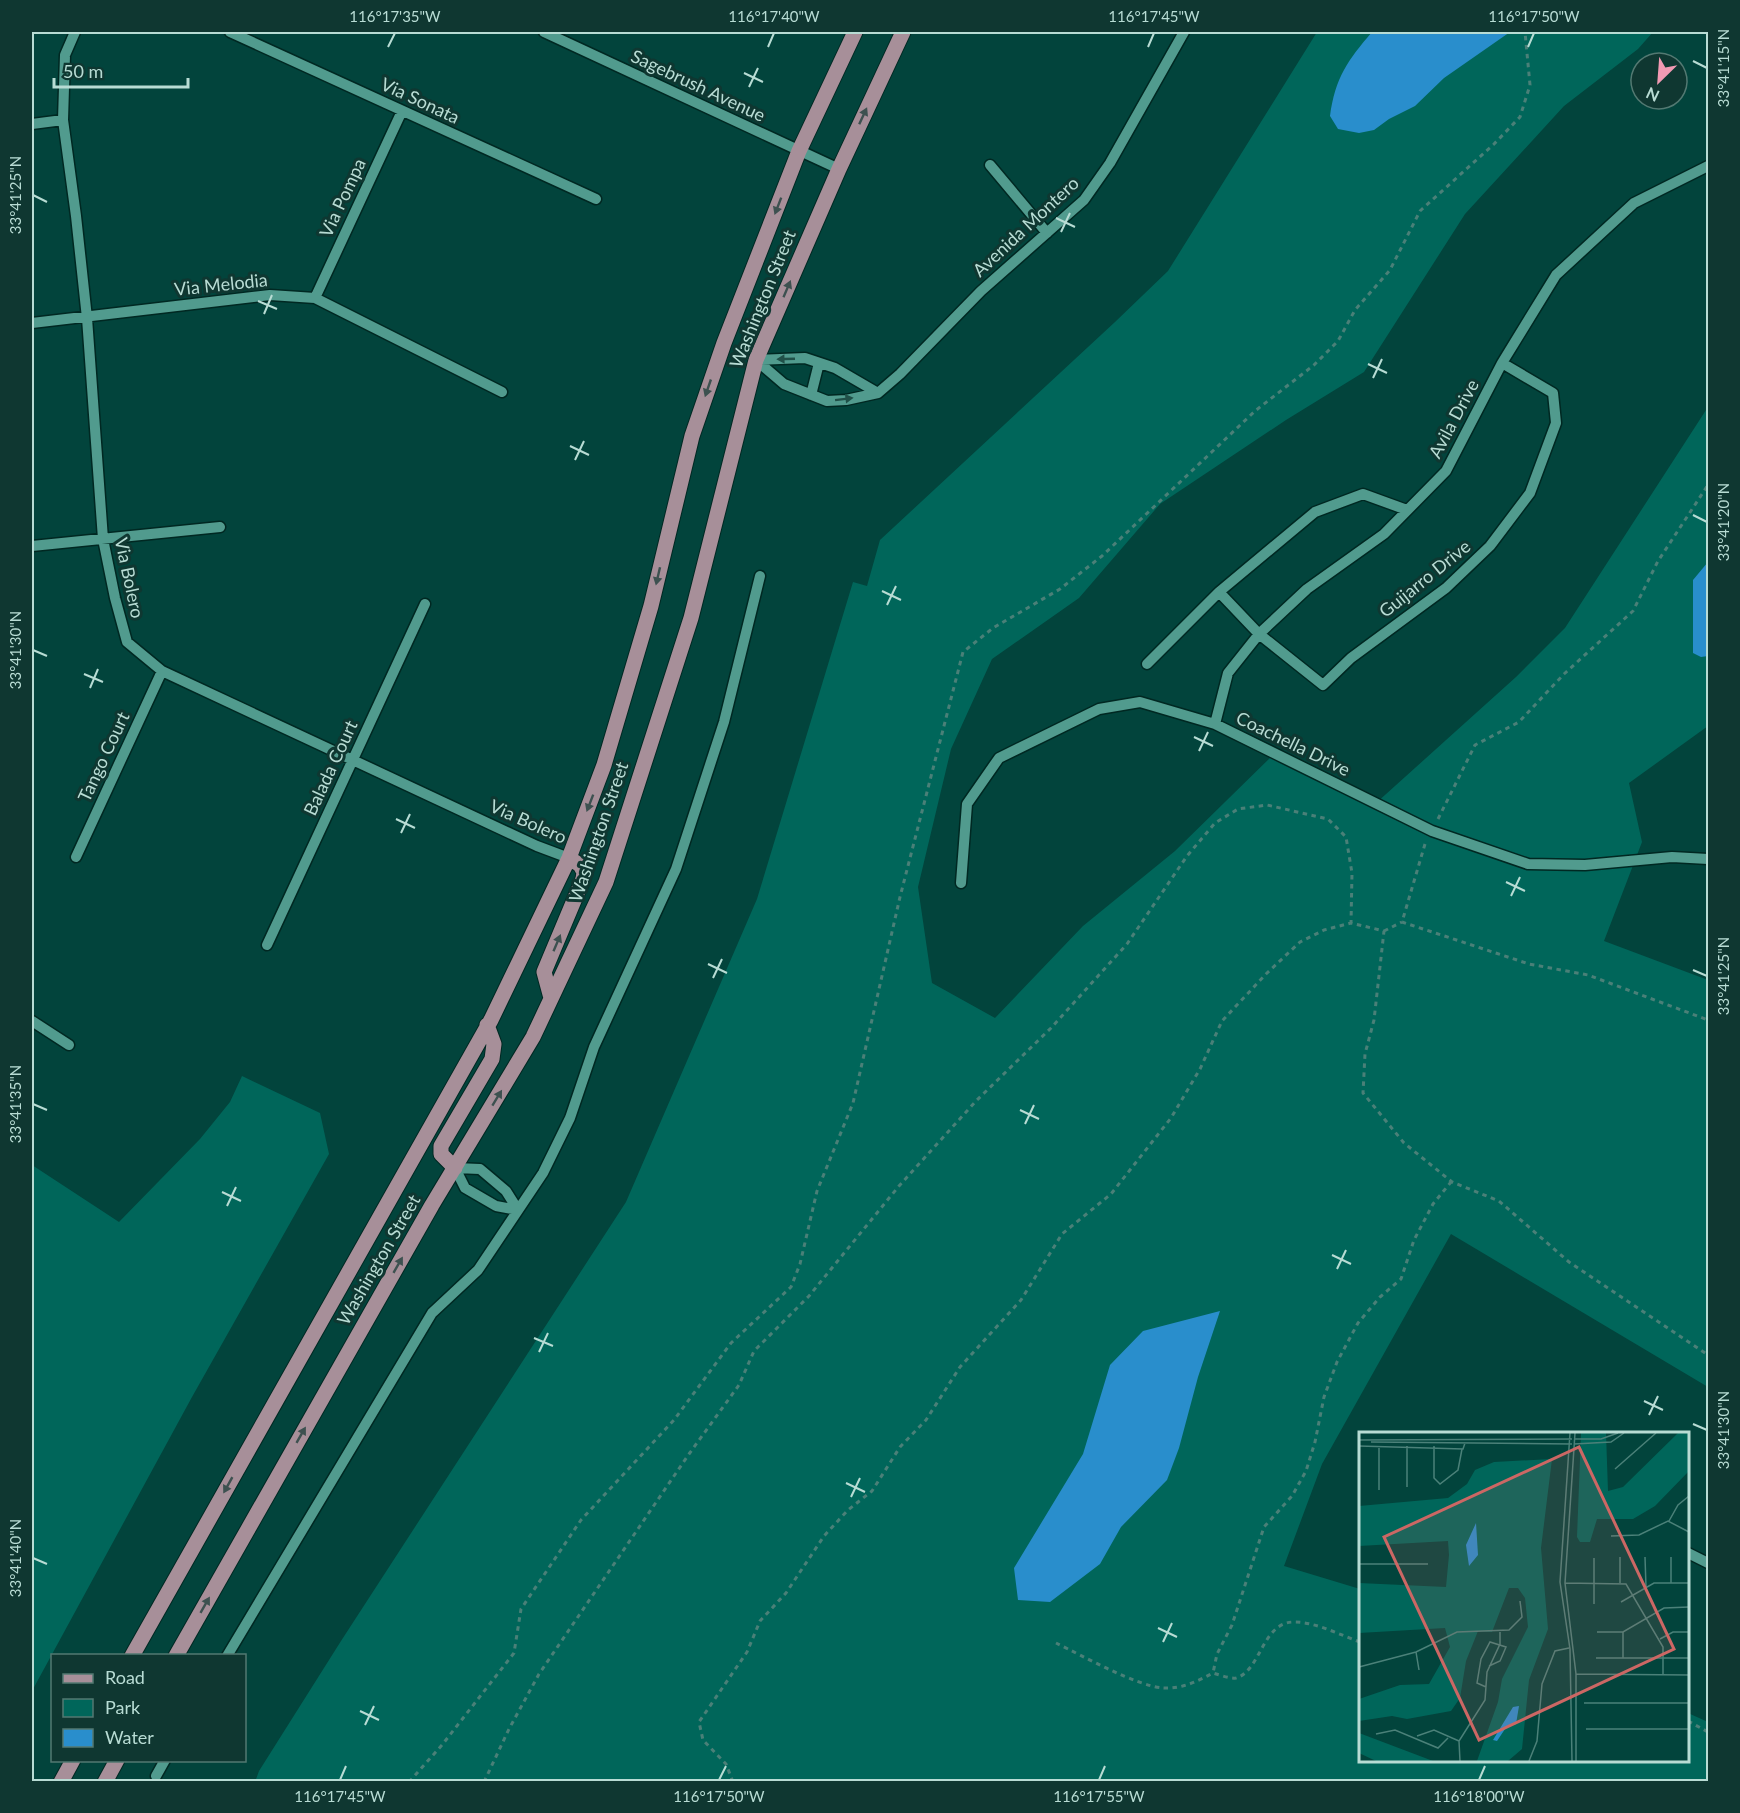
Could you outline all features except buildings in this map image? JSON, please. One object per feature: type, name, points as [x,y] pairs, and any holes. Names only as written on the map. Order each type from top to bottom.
[{"type":"main road","name":"Washington Street","points":[[133,1654],[487,1025],[569,858],[604,765],[651,606],[692,436],[724,343],[799,151],[855,32]]},
{"type":"main road","name":"Washington Street","points":[[177,1654],[432,1205],[533,1037],[606,882],[690,618],[756,360],[838,169],[903,32]]},
{"type":"main road","points":[[551,998],[544,972],[585,872],[580,865],[569,858]]},
{"type":"main road","points":[[455,1168],[441,1154],[441,1146],[492,1059],[494,1044],[487,1025]]},
{"type":"main road","points":[[61,1782],[72,1762]]},
{"type":"main road","points":[[105,1782],[116,1762]]},
{"type":"street","name":"Via Bolero","points":[[75,32],[65,55],[63,120],[87,318],[103,539],[127,642],[162,671],[537,846],[569,858]]},
{"type":"street","name":"Via Sonata","points":[[231,32],[596,199]]},
{"type":"street","name":"Sagebrush Avenue","points":[[544,32],[838,169]]},
{"type":"street","name":"Avenida Montero","points":[[756,360],[784,384],[827,401],[846,400],[878,393],[900,374],[981,291],[1084,200],[1110,163],[1184,32]]},
{"type":"street","name":"Via Pompa","points":[[315,298],[402,111]]},
{"type":"street","points":[[32,124],[63,120]]},
{"type":"street","points":[[990,165],[1047,233]]},
{"type":"street","name":"Avila Drive","points":[[1215,724],[1228,673],[1259,634],[1307,589],[1384,534],[1446,471],[1502,363],[1556,275],[1634,203],[1708,166]]},
{"type":"street","name":"Via Melodia","points":[[32,323],[270,295],[315,298],[502,392]]},
{"type":"street","points":[[756,360],[805,358],[835,368],[878,393]]},
{"type":"street","points":[[811,395],[819,363]]},
{"type":"street","name":"Guijarro Drive","points":[[1259,634],[1323,685],[1352,658],[1446,588],[1490,546],[1530,493],[1556,423],[1553,393],[1502,363]]},
{"type":"street","points":[[1147,664],[1219,592],[1315,512],[1363,494],[1407,510]]},
{"type":"street","points":[[32,546],[220,527]]},
{"type":"street","points":[[228,1654],[432,1313],[478,1270],[543,1173],[570,1118],[594,1047],[676,869],[724,722],[760,576]]},
{"type":"street","points":[[1219,592],[1259,634]]},
{"type":"street","name":"Balada Court","points":[[267,945],[425,604]]},
{"type":"street","name":"Tango Court","points":[[76,857],[162,671]]},
{"type":"street","name":"Coachella Drive","points":[[961,883],[967,804],[999,758],[1099,709],[1140,702],[1215,724],[1432,831],[1528,864],[1585,865],[1672,857],[1708,859]]},
{"type":"street","points":[[32,1021],[69,1045]]},
{"type":"street","points":[[455,1168],[480,1169],[506,1191],[518,1210],[496,1206],[465,1188],[455,1168]]},
{"type":"street","points":[[1689,1554],[1708,1563]]},
{"type":"street","points":[[156,1776],[164,1762]]},
{"type":"path","points":[[1402,922],[1422,850],[1475,745],[1519,722],[1564,675],[1633,611],[1658,561],[1708,485]]},
{"type":"path","points":[[484,1782],[509,1728],[539,1674],[682,1464],[739,1385],[754,1351],[809,1296],[899,1185],[976,1101],[1051,1028],[1126,944],[1187,856],[1215,823],[1238,809],[1267,806],[1328,819],[1346,837],[1352,873],[1352,923]]},
{"type":"path","points":[[734,1782],[726,1764],[703,1740],[699,1722],[747,1652],[760,1621],[786,1593],[824,1536],[848,1510],[872,1491],[900,1447],[926,1420],[960,1367],[1021,1300],[1062,1234],[1111,1194],[1171,1118],[1200,1070],[1222,1021],[1300,942],[1324,930],[1352,923],[1384,931],[1402,922],[1529,964],[1588,975],[1708,1020]]},
{"type":"path","points":[[1384,931],[1374,1020],[1365,1054],[1363,1093],[1404,1143],[1452,1182],[1499,1201],[1569,1262],[1708,1355]]},
{"type":"path","points":[[1213,1673],[1217,1654],[1232,1625],[1264,1527],[1292,1496],[1306,1471],[1315,1442],[1324,1397],[1337,1362],[1358,1323],[1380,1297],[1401,1279],[1414,1240],[1433,1204],[1452,1182]]},
{"type":"path","points":[[1056,1643],[1138,1682],[1164,1689],[1188,1685],[1213,1673],[1234,1678],[1248,1672],[1263,1644],[1275,1630],[1291,1621],[1311,1624],[1359,1642]]},
{"type":"path","points":[[1689,1722],[1708,1732]]},
{"type":"green space","points":[[1317,32],[1653,32],[1638,49],[1629,51],[1629,56],[1564,106],[1465,214],[1364,372],[1286,420],[1160,504],[1079,598],[992,659],[951,749],[918,887],[932,983],[995,1018],[1083,926],[1175,851],[1275,753],[1375,804],[1516,677],[1565,628],[1708,407],[1708,726],[1629,783],[1642,842],[1604,941],[1708,980],[1708,1387],[1451,1234],[1322,1464],[1284,1566],[1359,1589],[1359,1762],[1689,1762],[1689,1713],[1708,1722],[1708,1781],[255,1782],[259,1771],[341,1641],[626,1202],[757,899],[853,582],[867,586],[880,540],[1168,271]]},
{"type":"green space","points":[[242,1076],[320,1113],[329,1154],[192,1397],[32,1691],[32,1165],[119,1222],[200,1139],[230,1102]]},
{"type":"water","points":[[1372,32],[1510,32],[1444,78],[1415,106],[1389,119],[1374,130],[1359,133],[1338,129],[1330,116],[1335,91],[1349,61]]},
{"type":"water","points":[[1708,562],[1708,656],[1701,657],[1693,653],[1693,580]]},
{"type":"water","points":[[1220,1311],[1198,1377],[1179,1448],[1167,1480],[1121,1527],[1100,1564],[1050,1602],[1018,1600],[1014,1568],[1083,1454],[1110,1365],[1143,1331]]}]
